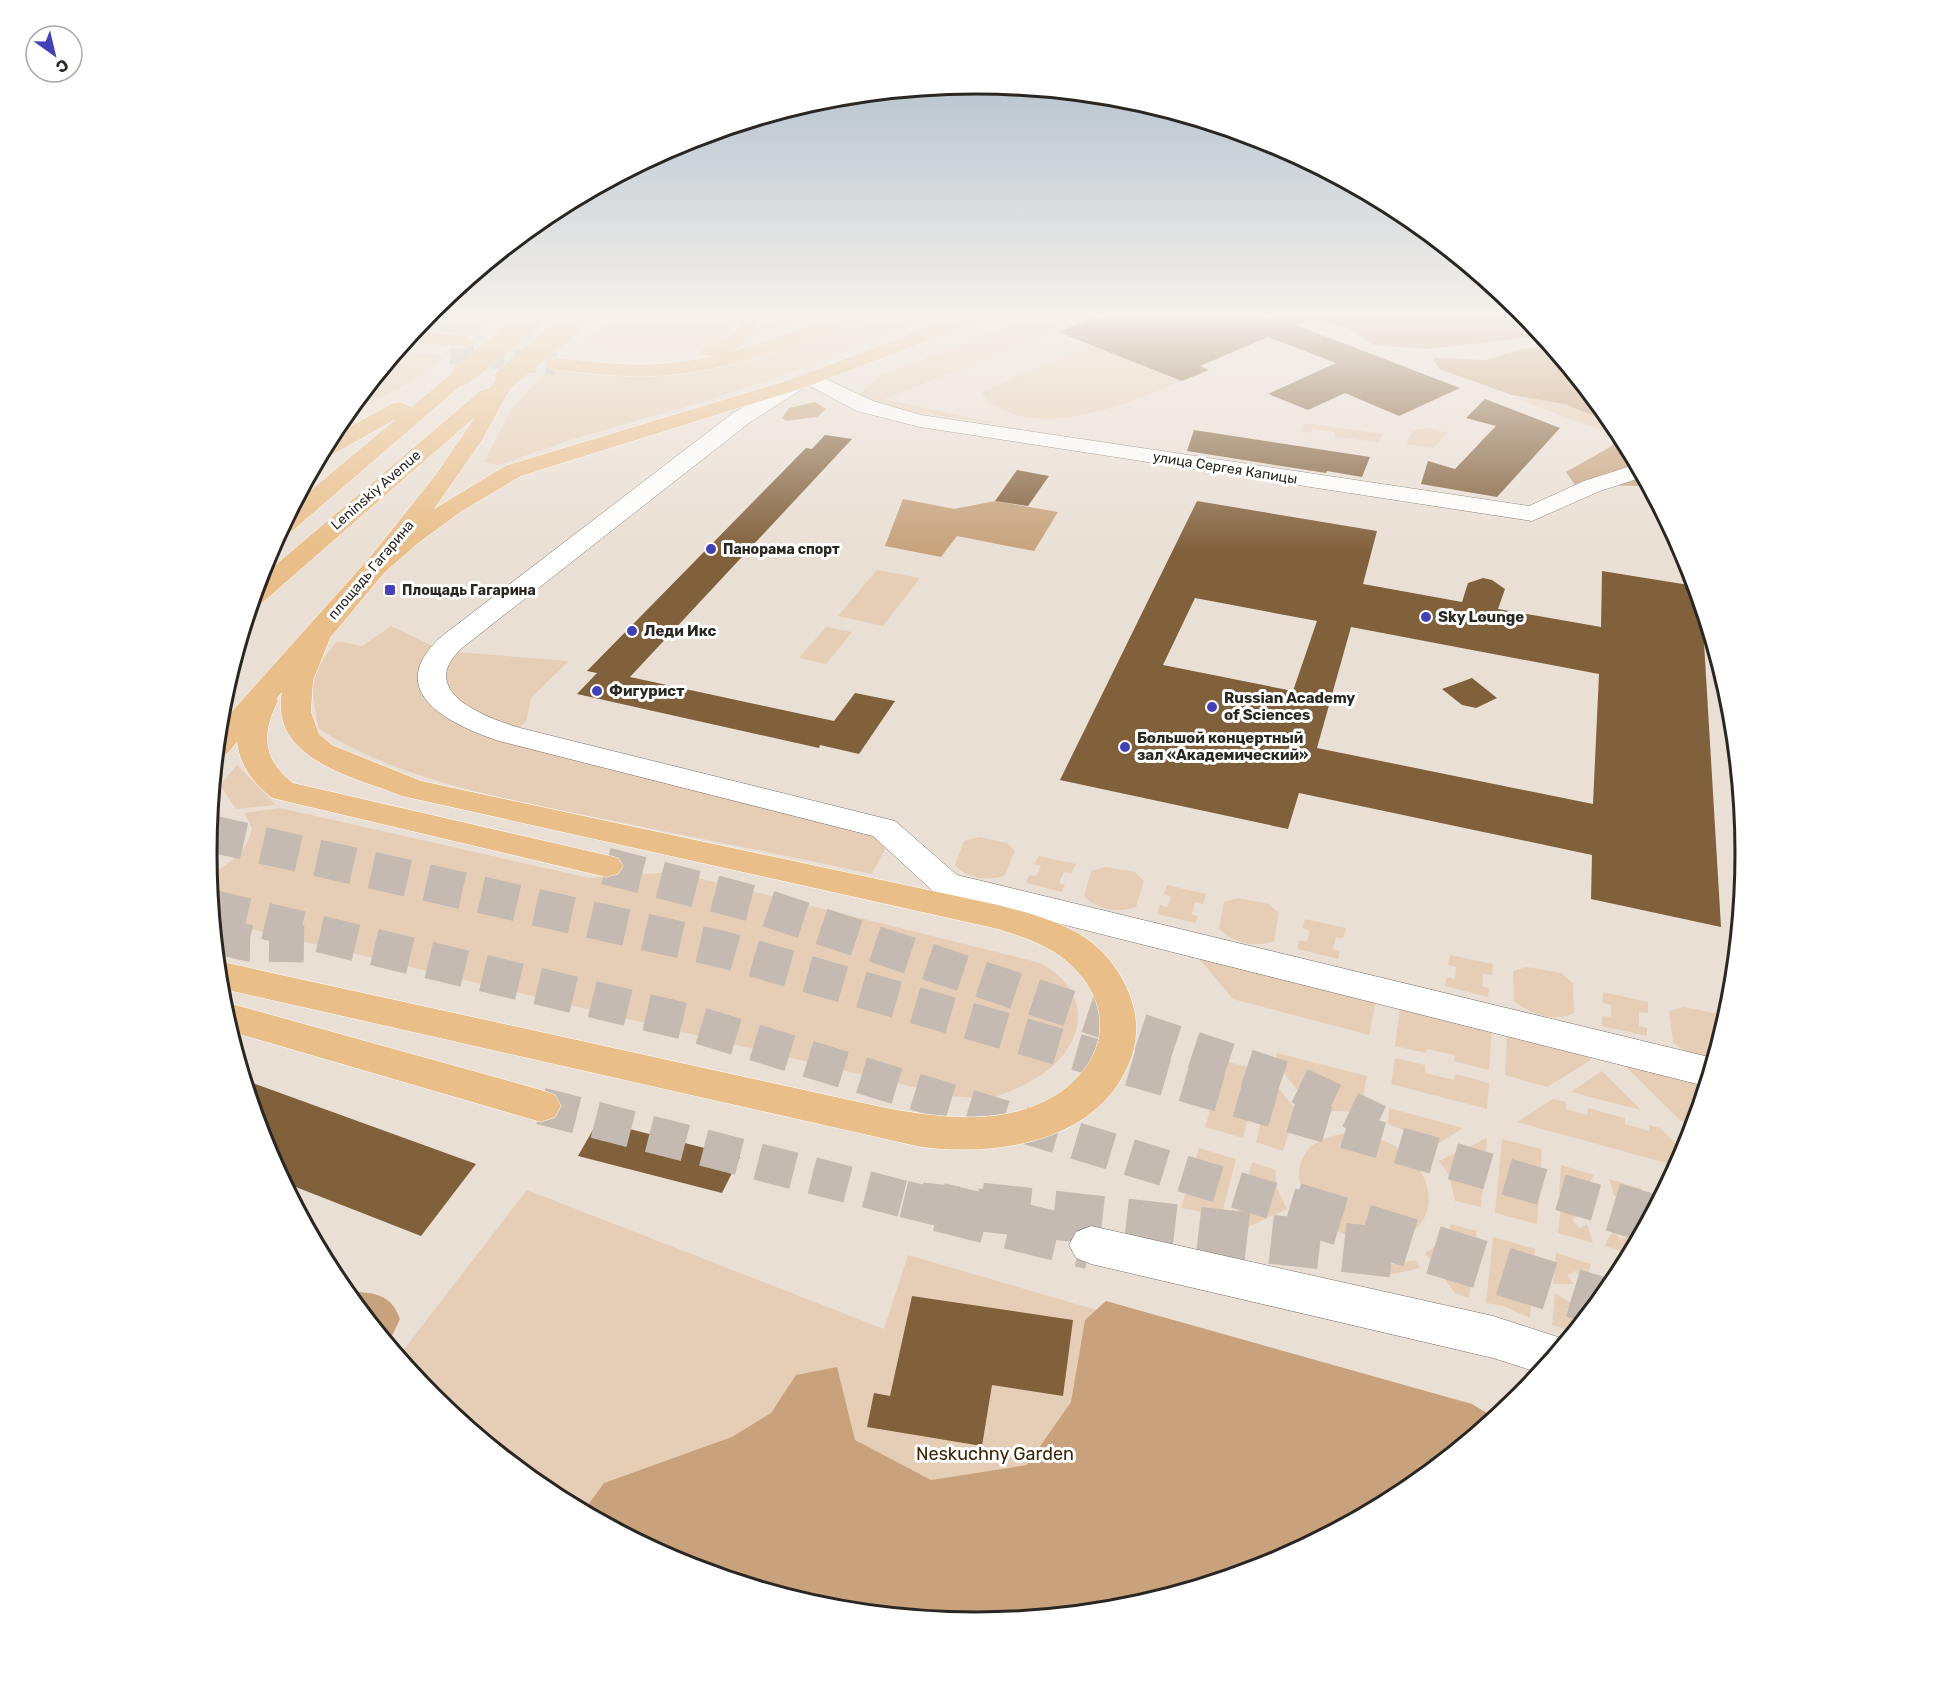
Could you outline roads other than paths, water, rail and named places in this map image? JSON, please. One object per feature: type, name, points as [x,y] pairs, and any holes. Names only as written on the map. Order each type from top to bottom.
[{"type":"main road","points":[[337,443],[427,394]]},
{"type":"main road","points":[[297,514],[440,394]]},
{"type":"main road","name":"Leninskiy Avenue","points":[[266,586],[488,394]]},
{"type":"main road","name":"площадь Гагарина","points":[[226,736],[376,567],[450,472],[497,394]]},
{"type":"main road","points":[[376,567],[408,539],[454,506],[513,471],[761,394]]},
{"type":"main road","points":[[227,976],[886,1124],[941,1134],[992,1132],[1025,1126],[1063,1110],[1090,1093],[1107,1069],[1116,1048],[1119,1015],[1108,986],[1084,956],[1049,932],[998,917],[413,789],[321,752],[309,743],[300,730],[296,698],[306,657],[318,634]]},
{"type":"main road","points":[[279,679],[261,705],[252,728],[251,743],[262,774],[283,791],[606,866]]},
{"type":"main road","points":[[235,1019],[541,1106]]},
{"type":"street","points":[[782,394],[741,418],[443,651],[429,676],[431,685],[452,706],[475,722],[510,735],[884,828],[946,884],[1702,1070]]},
{"type":"street","name":"улица Сергея Капицы","points":[[837,394],[865,406],[920,421],[1532,514],[1592,486],[1632,473]]},
{"type":"street","points":[[708,410],[741,415],[741,418]]},
{"type":"street","points":[[1091,1245],[1493,1337],[1546,1354]]},
{"type":"tunnel","points":[[217,835],[725,950],[1618,1209]]},
{"type":"tunnel","points":[[606,866],[751,903],[1294,1083],[1378,1123]]},
{"type":"tunnel","points":[[219,910],[688,1022],[1299,1209]]},
{"type":"tunnel","points":[[221,937],[249,943],[304,944]]},
{"type":"tunnel","points":[[541,1106],[904,1199],[995,1209]]},
{"type":"tunnel","points":[[904,1199],[945,1209]]},
{"type":"tunnel","points":[[939,1207],[1091,1245]]},
{"type":"tunnel","points":[[981,1207],[1394,1253]]},
{"type":"tunnel","points":[[1294,1207],[1590,1298]]},
{"type":"tunnel","points":[[1613,1207],[1642,1216]]},
{"type":"place","name":"Панорама спорт","points":[[711,549]]},
{"type":"place","name":"Площадь Гагарина","points":[[390,590]]},
{"type":"place","name":"Sky Lounge","points":[[1426,617]]},
{"type":"place","name":"Леди Икс","points":[[632,631]]},
{"type":"place","name":"Фигурист","points":[[597,691]]},
{"type":"place","name":"Russian Academy of Sciences","points":[[1212,707]]},
{"type":"place","name":"Большой концертный зал «Академический»","points":[[1125,747]]},
{"type":"park label","name":"Neskuchny Garden","points":[[995,1454]]}]
